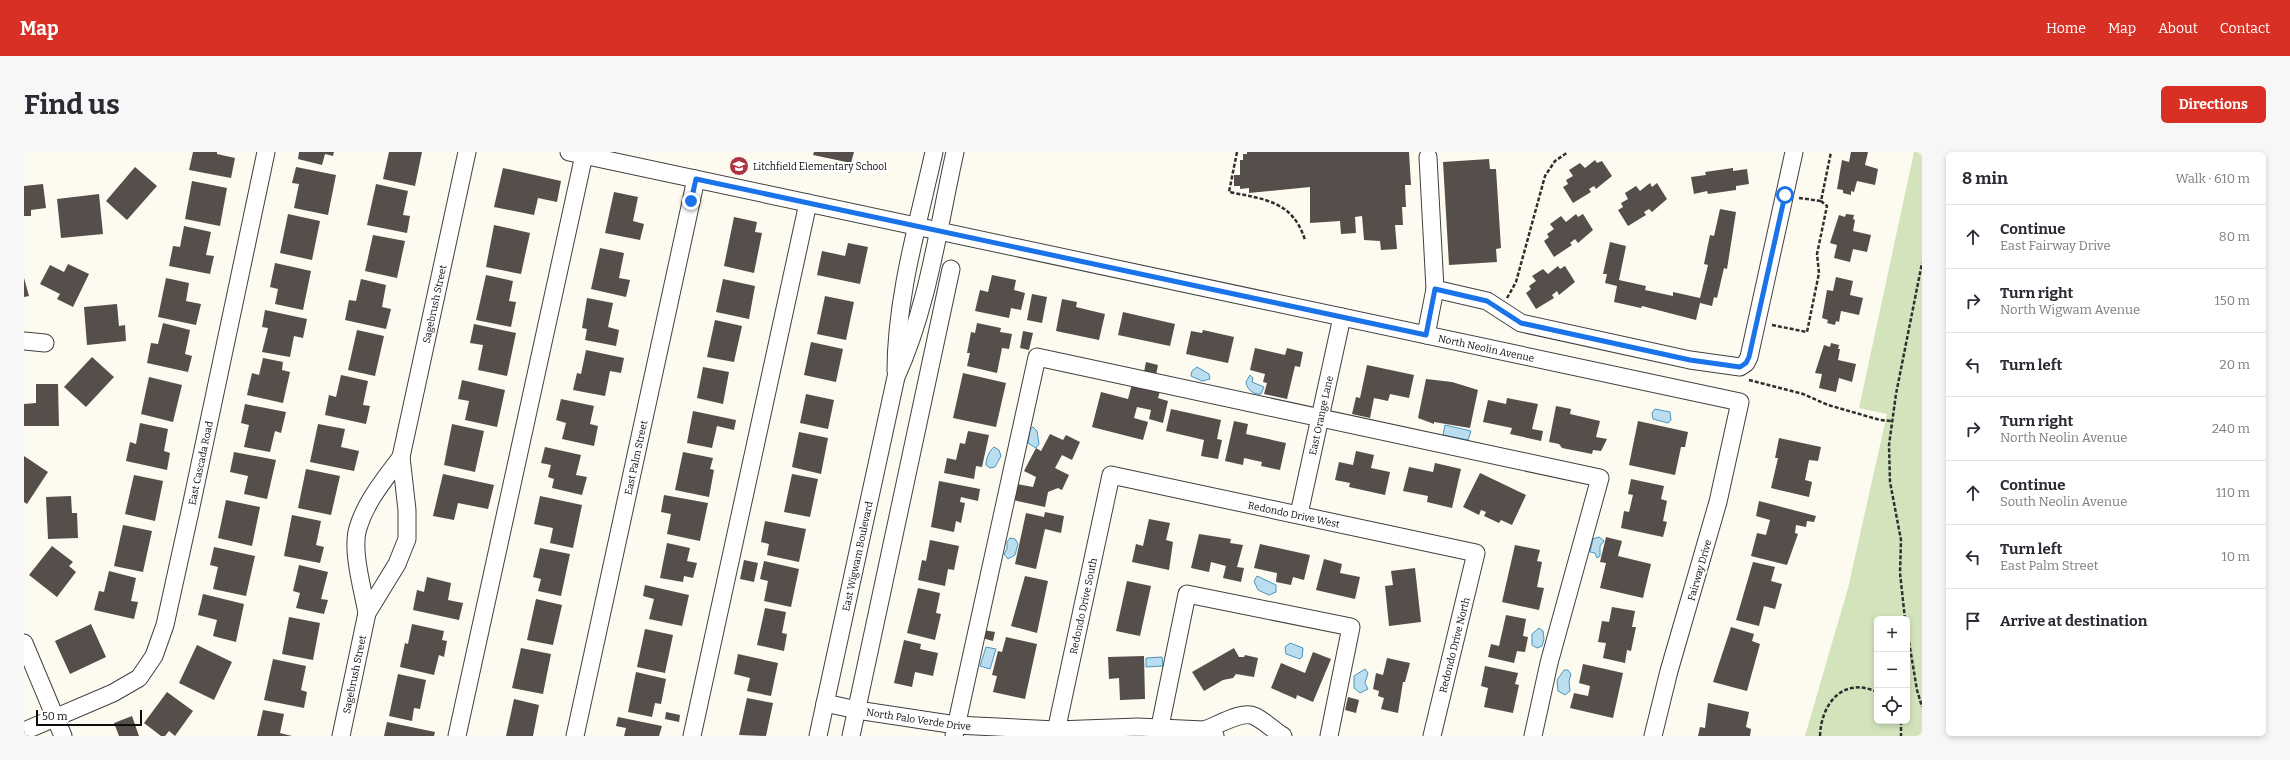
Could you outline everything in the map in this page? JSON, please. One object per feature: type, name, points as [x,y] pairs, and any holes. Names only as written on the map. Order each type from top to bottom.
[{"type":"street","name":"East Cascada Road","points":[[24,731],[113,693],[138,678],[154,656],[165,624],[189,516],[266,152]]},
{"type":"street","name":"Sagebrush Street","points":[[341,736],[367,613],[397,564],[407,540],[407,510],[401,457],[467,152]]},
{"type":"street","name":"East Wigwam Boulevard","points":[[928,228],[955,152]]},
{"type":"street","points":[[1435,289],[1482,300],[1516,321],[1540,327],[1690,360],[1744,362],[1758,322],[1794,152]]},
{"type":"street","points":[[457,736],[576,154]]},
{"type":"street","name":"North Neolin Avenue","points":[[576,154],[1740,402]]},
{"type":"street","name":"East Wigwam Boulevard","points":[[818,736],[896,377],[910,346],[927,282],[930,155]]},
{"type":"street","points":[[1426,335],[1435,289],[1428,157]]},
{"type":"street","name":"East Palm Street","points":[[575,736],[696,179]]},
{"type":"street","points":[[692,736],[808,203]]},
{"type":"street","points":[[851,736],[951,269]]},
{"type":"street","name":"East Orange Lane","points":[[1299,514],[1342,317]]},
{"type":"street","points":[[24,341],[45,343]]},
{"type":"street","points":[[955,731],[1037,357],[1600,478],[1549,663],[1533,736]]},
{"type":"street","name":"Fairway Drive","points":[[1654,736],[1669,671],[1718,502],[1740,402]]},
{"type":"street","name":"Sagebrush Street","points":[[367,613],[357,561],[357,529],[369,502],[401,457]]},
{"type":"street","name":"Redondo Drive West","points":[[1111,476],[1299,514],[1476,553]]},
{"type":"street","name":"Redondo Drive South","points":[[1055,733],[1111,476]]},
{"type":"street","name":"Redondo Drive North","points":[[1432,736],[1476,553]]},
{"type":"street","points":[[1158,732],[1187,594],[1351,627],[1329,736]]},
{"type":"street","points":[[24,643],[63,736]]},
{"type":"street","name":"North Palo Verde Drive","points":[[825,703],[955,731],[1055,733],[1138,727],[1158,732],[1209,733],[1242,714],[1248,714],[1254,716],[1283,736]]},
{"type":"path","points":[[1237,152],[1229,192],[1267,200],[1286,209],[1296,220],[1305,240]]},
{"type":"path","points":[[1500,310],[1516,282],[1545,176],[1555,161],[1568,152]]},
{"type":"path","points":[[1821,201],[1832,152]]},
{"type":"path","points":[[1758,322],[1807,332],[1820,273],[1817,254],[1827,206],[1821,201],[1785,195]]},
{"type":"path","points":[[1905,616],[1900,573],[1902,540],[1889,469],[1892,421],[1922,263]]},
{"type":"path","points":[[1744,362],[1742,374],[1750,380],[1803,394],[1828,405],[1880,420],[1892,421]]},
{"type":"path","points":[[1910,648],[1917,690],[1922,707]]},
{"type":"path","points":[[1820,736],[1826,709],[1836,696],[1849,688],[1856,687],[1874,691]]},
{"type":"path","points":[[1900,724],[1901,736]]},
{"type":"green space","points":[[1914,152],[1922,152],[1922,736],[1805,736],[1848,588],[1887,414],[1859,408]]},
{"type":"water","points":[[1197,367],[1209,374],[1210,379],[1202,381],[1191,376],[1192,371]]},
{"type":"water","points":[[1250,375],[1253,378],[1252,382],[1264,387],[1261,394],[1253,393],[1249,390],[1246,382]]},
{"type":"water","points":[[1655,409],[1670,412],[1671,420],[1668,423],[1653,419],[1652,413]]},
{"type":"water","points":[[1445,425],[1471,431],[1468,440],[1443,435]]},
{"type":"water","points":[[1033,427],[1037,431],[1039,444],[1036,448],[1028,443],[1030,429]]},
{"type":"water","points":[[994,447],[999,450],[1001,456],[995,467],[990,468],[986,465],[989,453]]},
{"type":"water","points":[[1599,537],[1604,541],[1600,546],[1600,556],[1597,558],[1595,553],[1590,552],[1593,539]]},
{"type":"water","points":[[1010,538],[1015,539],[1018,544],[1015,555],[1008,559],[1004,554],[1007,549],[1007,542]]},
{"type":"water","points":[[1257,576],[1276,585],[1276,592],[1269,595],[1258,590],[1254,581]]},
{"type":"water","points":[[1539,628],[1543,631],[1544,639],[1542,646],[1537,648],[1532,645],[1532,634]]},
{"type":"water","points":[[1290,643],[1303,648],[1302,657],[1300,659],[1286,654],[1285,647]]},
{"type":"water","points":[[986,647],[996,649],[990,669],[980,666]]},
{"type":"water","points":[[1162,657],[1163,666],[1146,667],[1146,658]]},
{"type":"water","points":[[1365,669],[1368,673],[1365,683],[1368,689],[1360,693],[1354,688],[1354,676]]},
{"type":"water","points":[[1564,670],[1568,670],[1571,674],[1569,681],[1570,691],[1565,695],[1558,691],[1557,680]]},
{"type":"building","points":[[193,152],[217,152],[217,154],[235,158],[231,178],[189,170]]},
{"type":"building","points":[[299,152],[334,152],[333,156],[325,154],[322,165],[298,159]]},
{"type":"building","points":[[389,152],[422,152],[415,186],[383,179]]},
{"type":"building","points":[[814,152],[854,152],[851,163],[813,155]]},
{"type":"building","points":[[1247,152],[1409,152],[1411,185],[1405,185],[1406,207],[1402,207],[1403,225],[1395,225],[1397,249],[1381,250],[1380,241],[1364,240],[1362,216],[1355,217],[1356,233],[1341,234],[1340,221],[1310,223],[1310,187],[1249,193],[1249,188],[1240,189],[1240,186],[1234,186],[1234,175],[1240,175],[1240,160],[1243,160],[1243,154],[1247,154]]},
{"type":"building","points":[[1851,152],[1868,152],[1865,165],[1878,169],[1875,185],[1857,181],[1854,192],[1851,191],[1851,195],[1843,193],[1843,190],[1837,189],[1842,160],[1849,162]]},
{"type":"building","points":[[1489,159],[1490,169],[1496,169],[1501,248],[1496,249],[1497,262],[1449,265],[1443,162]]},
{"type":"building","points":[[1595,160],[1597,163],[1602,161],[1612,176],[1596,189],[1594,186],[1589,189],[1591,192],[1573,203],[1563,187],[1568,184],[1566,180],[1573,176],[1569,170],[1580,163],[1585,168]]},
{"type":"building","points":[[135,167],[157,186],[127,220],[106,201]]},
{"type":"building","points":[[296,167],[336,175],[328,215],[294,208],[299,184],[292,183]]},
{"type":"building","points":[[503,168],[561,181],[557,202],[538,198],[534,215],[494,207]]},
{"type":"building","points":[[1733,168],[1733,171],[1747,169],[1749,184],[1736,186],[1736,190],[1708,194],[1707,191],[1694,194],[1691,177],[1706,175],[1705,172]]},
{"type":"building","points":[[192,181],[227,188],[220,226],[185,219]]},
{"type":"building","points":[[1650,183],[1652,187],[1657,183],[1667,199],[1652,212],[1649,209],[1644,212],[1646,215],[1628,226],[1618,210],[1623,207],[1621,203],[1628,199],[1625,193],[1636,186],[1640,191]]},
{"type":"building","points":[[43,184],[46,208],[31,210],[31,216],[24,216],[24,186]]},
{"type":"building","points":[[376,184],[408,191],[403,215],[410,216],[407,233],[367,225]]},
{"type":"building","points":[[614,192],[638,197],[633,221],[644,224],[640,240],[605,233]]},
{"type":"building","points":[[99,194],[103,234],[61,238],[57,199]]},
{"type":"building","points":[[1720,209],[1736,212],[1727,269],[1724,268],[1717,298],[1714,297],[1712,306],[1700,303],[1696,320],[1642,306],[1641,308],[1614,302],[1617,286],[1605,283],[1607,274],[1603,274],[1610,242],[1626,246],[1619,280],[1646,286],[1645,290],[1673,296],[1673,292],[1700,298],[1708,265],[1704,264],[1710,235],[1714,236]]},
{"type":"building","points":[[288,214],[320,221],[312,260],[280,253]]},
{"type":"building","points":[[1576,214],[1578,217],[1583,214],[1593,230],[1578,243],[1575,239],[1570,243],[1572,245],[1554,257],[1544,241],[1549,237],[1547,234],[1554,229],[1550,224],[1561,216],[1566,222]]},
{"type":"building","points":[[1846,214],[1854,215],[1853,219],[1855,220],[1853,231],[1871,235],[1867,252],[1853,249],[1850,262],[1834,258],[1837,245],[1830,243],[1839,215],[1845,217]]},
{"type":"building","points":[[734,217],[757,222],[755,232],[762,233],[754,273],[724,266]]},
{"type":"building","points":[[494,225],[530,233],[521,274],[486,267]]},
{"type":"building","points":[[184,226],[211,232],[206,255],[214,256],[210,274],[169,266],[173,246],[180,247]]},
{"type":"building","points":[[373,235],[405,241],[397,278],[365,271]]},
{"type":"building","points":[[848,243],[868,247],[860,284],[817,275],[822,251],[845,256]]},
{"type":"building","points":[[600,248],[624,253],[619,278],[630,280],[626,297],[591,289]]},
{"type":"building","points":[[275,263],[311,271],[303,310],[275,304],[278,289],[270,287]]},
{"type":"building","points":[[68,264],[89,274],[73,307],[57,299],[60,294],[40,284],[50,265],[64,272]]},
{"type":"building","points":[[1558,266],[1560,269],[1565,266],[1575,282],[1559,295],[1557,291],[1552,295],[1554,298],[1536,309],[1526,293],[1531,289],[1529,286],[1536,281],[1532,276],[1543,269],[1548,274]]},
{"type":"building","points":[[486,275],[513,281],[509,301],[516,302],[511,327],[476,320]]},
{"type":"building","points":[[992,275],[1016,280],[1014,290],[1025,293],[1021,310],[1011,308],[1009,318],[975,311],[980,290],[988,292]]},
{"type":"building","points":[[1836,277],[1853,281],[1850,295],[1863,298],[1859,315],[1841,311],[1839,322],[1836,321],[1835,325],[1827,323],[1828,320],[1822,318],[1827,290],[1833,291]]},
{"type":"building","points":[[24,278],[29,296],[24,297]]},
{"type":"building","points":[[166,278],[189,283],[186,301],[201,304],[196,325],[158,317]]},
{"type":"building","points":[[361,279],[386,285],[382,307],[391,309],[386,329],[345,320],[349,300],[356,301]]},
{"type":"building","points":[[723,279],[755,286],[749,319],[716,312]]},
{"type":"building","points":[[1032,294],[1047,297],[1042,323],[1027,320]]},
{"type":"building","points":[[825,296],[854,302],[846,340],[817,334]]},
{"type":"building","points":[[587,298],[613,303],[608,327],[619,330],[616,346],[585,340],[587,329],[582,328]]},
{"type":"building","points":[[1062,299],[1077,302],[1076,307],[1105,314],[1099,340],[1056,331]]},
{"type":"building","points":[[117,304],[119,326],[125,325],[126,341],[87,345],[84,307]]},
{"type":"building","points":[[265,310],[307,319],[303,338],[294,336],[290,357],[262,352],[268,328],[262,327]]},
{"type":"building","points":[[1123,312],[1175,324],[1170,346],[1118,335]]},
{"type":"building","points":[[715,320],[742,326],[734,362],[707,357]]},
{"type":"building","points":[[163,323],[190,330],[185,354],[192,356],[188,372],[147,363],[151,343],[158,344]]},
{"type":"building","points":[[977,323],[1001,328],[1000,332],[1012,334],[1009,349],[1002,348],[997,373],[967,366],[970,353],[967,353],[971,332],[975,333]]},
{"type":"building","points":[[474,324],[516,333],[507,376],[478,370],[483,345],[470,343]]},
{"type":"building","points":[[357,330],[384,336],[375,376],[348,370]]},
{"type":"building","points":[[1203,330],[1234,337],[1228,363],[1186,354],[1191,331],[1202,333]]},
{"type":"building","points":[[1023,331],[1033,333],[1029,350],[1020,348]]},
{"type":"building","points":[[811,342],[843,349],[836,382],[804,375]]},
{"type":"building","points":[[1831,343],[1839,345],[1838,349],[1840,349],[1838,360],[1856,364],[1852,382],[1839,378],[1836,392],[1819,388],[1822,374],[1815,373],[1824,345],[1830,347]]},
{"type":"building","points":[[1255,348],[1285,355],[1287,348],[1303,352],[1300,367],[1295,366],[1287,399],[1264,394],[1267,383],[1263,382],[1265,374],[1250,370]]},
{"type":"building","points":[[586,350],[624,358],[621,373],[610,371],[605,396],[573,390],[577,373],[581,374]]},
{"type":"building","points":[[92,357],[114,377],[86,407],[64,387]]},
{"type":"building","points":[[263,358],[283,362],[282,370],[290,372],[283,403],[247,395],[252,373],[259,375]]},
{"type":"building","points":[[1146,362],[1158,365],[1156,375],[1144,372]]},
{"type":"building","points":[[1367,365],[1414,375],[1409,398],[1390,394],[1388,401],[1374,398],[1370,418],[1352,414],[1356,397],[1360,398]]},
{"type":"building","points":[[703,367],[729,372],[723,404],[697,398]]},
{"type":"building","points":[[963,373],[1006,383],[996,427],[953,418]]},
{"type":"building","points":[[341,375],[368,381],[363,405],[370,406],[366,424],[325,415],[329,395],[336,397]]},
{"type":"building","points":[[149,377],[182,385],[173,422],[141,414]]},
{"type":"building","points":[[1426,379],[1452,382],[1478,390],[1470,428],[1434,422],[1434,424],[1418,418]]},
{"type":"building","points":[[462,380],[505,390],[497,427],[465,420],[469,401],[458,399]]},
{"type":"building","points":[[36,384],[58,384],[59,426],[24,426],[24,404],[36,403]]},
{"type":"building","points":[[1132,384],[1160,391],[1158,398],[1168,401],[1163,423],[1149,419],[1151,410],[1137,407],[1134,418],[1148,422],[1143,440],[1092,427],[1101,392],[1128,399]]},
{"type":"building","points":[[806,394],[834,400],[828,429],[800,423]]},
{"type":"building","points":[[1507,398],[1538,404],[1532,429],[1543,431],[1541,441],[1510,434],[1512,428],[1483,422],[1488,400],[1506,404]]},
{"type":"building","points":[[561,399],[594,406],[590,424],[598,426],[594,446],[562,439],[566,423],[556,420]]},
{"type":"building","points":[[245,404],[286,412],[281,433],[275,431],[270,452],[244,447],[249,425],[241,423]]},
{"type":"building","points":[[1556,406],[1571,409],[1570,414],[1600,421],[1596,437],[1607,439],[1601,451],[1593,450],[1592,454],[1562,448],[1559,444],[1549,442]]},
{"type":"building","points":[[1171,409],[1221,420],[1217,439],[1222,440],[1218,459],[1201,456],[1204,440],[1166,431]]},
{"type":"building","points":[[693,411],[736,420],[734,430],[717,426],[712,448],[687,443]]},
{"type":"building","points":[[1234,421],[1248,424],[1246,434],[1286,443],[1280,470],[1261,466],[1262,462],[1244,458],[1243,465],[1225,461]]},
{"type":"building","points":[[1638,421],[1688,432],[1685,447],[1681,447],[1675,475],[1629,465]]},
{"type":"building","points":[[140,423],[168,429],[164,451],[170,453],[167,470],[126,461],[130,442],[136,444]]},
{"type":"building","points":[[318,424],[345,429],[341,447],[359,451],[354,471],[310,462]]},
{"type":"building","points":[[452,424],[484,431],[475,472],[444,465]]},
{"type":"building","points":[[968,431],[989,435],[982,467],[976,466],[974,479],[944,473],[947,458],[956,460],[960,443],[965,444]]},
{"type":"building","points":[[799,432],[828,438],[821,474],[792,467]]},
{"type":"building","points":[[1050,434],[1063,440],[1066,435],[1080,442],[1072,460],[1062,455],[1055,468],[1069,475],[1062,490],[1058,488],[1048,492],[1045,507],[1013,500],[1017,484],[1033,487],[1036,477],[1024,471],[1036,448],[1041,451]]},
{"type":"building","points":[[1779,438],[1821,447],[1818,461],[1809,460],[1805,480],[1812,482],[1809,497],[1771,488],[1778,458],[1775,458]]},
{"type":"building","points":[[545,447],[581,455],[576,475],[587,477],[582,495],[552,488],[554,479],[548,477],[551,465],[541,463]]},
{"type":"building","points":[[1356,451],[1374,455],[1371,468],[1390,472],[1385,495],[1349,487],[1350,483],[1335,480],[1339,462],[1353,465]]},
{"type":"building","points":[[234,452],[276,460],[267,499],[244,494],[248,476],[230,472]]},
{"type":"building","points":[[683,452],[713,458],[710,469],[714,470],[709,497],[675,490]]},
{"type":"building","points":[[24,456],[48,472],[27,504],[24,502]]},
{"type":"building","points":[[1435,463],[1461,469],[1452,508],[1427,502],[1428,496],[1403,491],[1409,467],[1433,472]]},
{"type":"building","points":[[306,469],[340,476],[331,515],[298,508]]},
{"type":"building","points":[[1480,473],[1526,495],[1512,525],[1501,520],[1499,523],[1484,516],[1486,512],[1481,510],[1479,515],[1463,507]]},
{"type":"building","points":[[443,474],[494,485],[488,509],[458,503],[454,520],[433,516]]},
{"type":"building","points":[[792,474],[818,479],[810,517],[784,512]]},
{"type":"building","points":[[134,475],[163,481],[155,521],[125,514]]},
{"type":"building","points":[[1631,479],[1664,486],[1661,499],[1667,501],[1663,521],[1667,522],[1663,537],[1621,528],[1624,511],[1629,512],[1633,495],[1628,494]]},
{"type":"building","points":[[939,481],[980,489],[978,501],[961,497],[960,502],[965,503],[961,523],[956,521],[954,532],[931,527]]},
{"type":"building","points":[[664,495],[708,503],[700,541],[667,534],[671,514],[661,512]]},
{"type":"building","points":[[71,496],[72,513],[77,513],[78,538],[48,539],[46,497]]},
{"type":"building","points":[[540,496],[582,505],[573,548],[550,543],[553,528],[534,524]]},
{"type":"building","points":[[226,500],[260,507],[252,546],[218,538]]},
{"type":"building","points":[[1759,501],[1816,516],[1814,522],[1807,521],[1806,527],[1796,525],[1795,533],[1798,534],[1787,565],[1751,556],[1757,533],[1766,535],[1770,520],[1756,516]]},
{"type":"building","points":[[1045,512],[1064,516],[1061,533],[1045,529],[1036,569],[1015,564],[1026,513],[1044,517]]},
{"type":"building","points":[[292,515],[321,521],[316,545],[324,547],[320,563],[284,556]]},
{"type":"building","points":[[1149,519],[1170,523],[1166,540],[1173,542],[1169,570],[1132,562],[1136,544],[1143,546]]},
{"type":"building","points":[[765,521],[806,529],[799,562],[767,555],[769,544],[761,542]]},
{"type":"building","points":[[123,525],[152,531],[143,572],[114,566]]},
{"type":"building","points":[[1199,534],[1231,539],[1230,543],[1243,545],[1237,567],[1244,568],[1241,582],[1223,578],[1226,566],[1211,562],[1209,572],[1191,568]]},
{"type":"building","points":[[1606,537],[1622,541],[1618,556],[1651,564],[1643,598],[1600,588],[1606,563],[1600,562]]},
{"type":"building","points":[[930,540],[959,546],[954,570],[948,569],[945,586],[918,580],[922,560],[926,561]]},
{"type":"building","points":[[667,543],[690,548],[687,561],[697,563],[693,578],[684,576],[683,582],[660,578]]},
{"type":"building","points":[[1260,544],[1310,555],[1304,580],[1293,577],[1291,585],[1276,582],[1277,573],[1254,568]]},
{"type":"building","points":[[1515,545],[1540,550],[1537,561],[1542,562],[1537,587],[1544,588],[1539,610],[1502,602]]},
{"type":"building","points":[[52,546],[73,562],[69,566],[76,572],[57,597],[29,575]]},
{"type":"building","points":[[214,547],[255,556],[246,596],[213,589],[218,567],[210,565]]},
{"type":"building","points":[[540,548],[570,554],[561,596],[538,591],[541,579],[533,577]]},
{"type":"building","points":[[1324,559],[1342,564],[1340,573],[1360,577],[1355,599],[1316,590]]},
{"type":"building","points":[[744,560],[758,563],[754,582],[740,579]]},
{"type":"building","points":[[764,561],[799,569],[791,607],[764,601],[768,581],[760,579]]},
{"type":"building","points":[[1753,562],[1775,567],[1771,581],[1782,584],[1775,609],[1764,606],[1759,626],[1736,620]]},
{"type":"building","points":[[299,565],[328,572],[321,599],[328,600],[324,614],[296,608],[300,593],[293,591]]},
{"type":"building","points":[[1415,568],[1421,622],[1389,626],[1385,586],[1393,585],[1391,571]]},
{"type":"building","points":[[109,571],[136,578],[131,601],[138,602],[134,619],[94,610],[99,591],[104,592]]},
{"type":"building","points":[[1025,576],[1048,581],[1037,633],[1011,626]]},
{"type":"building","points":[[427,577],[451,583],[448,600],[463,603],[459,620],[413,610],[417,590],[424,592]]},
{"type":"building","points":[[1127,581],[1151,586],[1140,636],[1116,631]]},
{"type":"building","points":[[645,585],[689,595],[682,626],[649,619],[654,599],[643,596]]},
{"type":"building","points":[[918,588],[940,593],[936,613],[941,614],[935,640],[907,633]]},
{"type":"building","points":[[203,594],[244,604],[236,642],[213,636],[217,620],[198,615]]},
{"type":"building","points":[[536,599],[562,605],[553,645],[527,640]]},
{"type":"building","points":[[1612,607],[1635,611],[1632,627],[1636,627],[1631,651],[1627,650],[1625,663],[1603,658],[1606,643],[1598,642],[1602,621],[1609,622]]},
{"type":"building","points":[[765,608],[786,612],[782,633],[787,634],[784,651],[757,645]]},
{"type":"building","points":[[1506,615],[1526,619],[1523,636],[1528,637],[1525,652],[1517,651],[1514,663],[1488,657],[1491,644],[1499,646]]},
{"type":"building","points":[[289,617],[320,623],[313,660],[282,654]]},
{"type":"building","points":[[91,624],[106,657],[70,674],[55,641]]},
{"type":"building","points":[[412,624],[444,631],[442,640],[447,641],[444,657],[439,655],[434,675],[400,667],[405,643],[408,644]]},
{"type":"building","points":[[1731,627],[1754,634],[1752,641],[1760,644],[1747,691],[1713,682]]},
{"type":"building","points":[[645,629],[673,635],[665,673],[637,667]]},
{"type":"building","points":[[984,630],[995,632],[993,641],[982,638]]},
{"type":"building","points":[[1006,637],[1037,644],[1025,699],[993,692],[997,676],[992,675],[998,651],[1002,652]]},
{"type":"building","points":[[904,640],[921,644],[920,649],[938,653],[933,676],[915,672],[912,687],[894,683]]},
{"type":"building","points":[[197,645],[232,662],[214,700],[179,683]]},
{"type":"building","points":[[521,648],[551,654],[543,694],[512,688]]},
{"type":"building","points":[[1234,648],[1239,657],[1244,657],[1245,655],[1258,658],[1254,677],[1236,674],[1233,678],[1223,680],[1204,691],[1192,672]]},
{"type":"building","points":[[1313,652],[1331,659],[1313,702],[1297,695],[1296,699],[1271,688],[1281,663],[1305,673]]},
{"type":"building","points":[[738,654],[778,663],[771,696],[747,691],[750,678],[734,674]]},
{"type":"building","points":[[1144,656],[1145,699],[1120,700],[1119,678],[1109,679],[1108,657]]},
{"type":"building","points":[[1387,658],[1410,663],[1405,682],[1403,682],[1398,713],[1381,709],[1384,698],[1378,696],[1379,691],[1373,689],[1376,673],[1383,675]]},
{"type":"building","points":[[273,659],[306,666],[301,690],[307,692],[304,708],[264,700]]},
{"type":"building","points":[[1583,664],[1623,673],[1613,718],[1570,708],[1574,693],[1588,696],[1590,686],[1579,683]]},
{"type":"building","points":[[1485,666],[1518,673],[1515,684],[1519,685],[1513,713],[1484,707],[1488,688],[1481,686]]},
{"type":"building","points":[[636,672],[666,679],[661,704],[655,703],[652,717],[628,712]]},
{"type":"building","points":[[398,674],[426,680],[420,709],[414,708],[412,721],[389,716]]},
{"type":"building","points":[[167,692],[193,711],[175,736],[169,731],[165,736],[161,736],[144,723]]},
{"type":"building","points":[[1348,697],[1359,700],[1356,713],[1345,710]]},
{"type":"building","points":[[747,698],[773,703],[766,736],[739,735]]},
{"type":"building","points":[[514,699],[539,705],[533,736],[506,736]]},
{"type":"building","points":[[1708,703],[1749,712],[1746,727],[1751,729],[1750,736],[1698,736],[1700,727],[1705,728]]},
{"type":"building","points":[[263,710],[284,714],[280,733],[292,736],[257,736]]},
{"type":"building","points":[[666,712],[680,715],[679,722],[665,719]]},
{"type":"building","points":[[132,716],[139,736],[119,736],[114,723]]},
{"type":"building","points":[[618,717],[662,726],[659,736],[624,736],[626,728],[616,726]]},
{"type":"building","points":[[387,722],[435,732],[434,736],[384,736]]},
{"type":"place","name":"Litchfield Elementary School","points":[[739,166]]},
{"type":"route","points":[[691,201],[696,179],[1426,335],[1435,289],[1487,301],[1521,323],[1690,360],[1740,367],[1746,363],[1749,357],[1785,195]]}]
